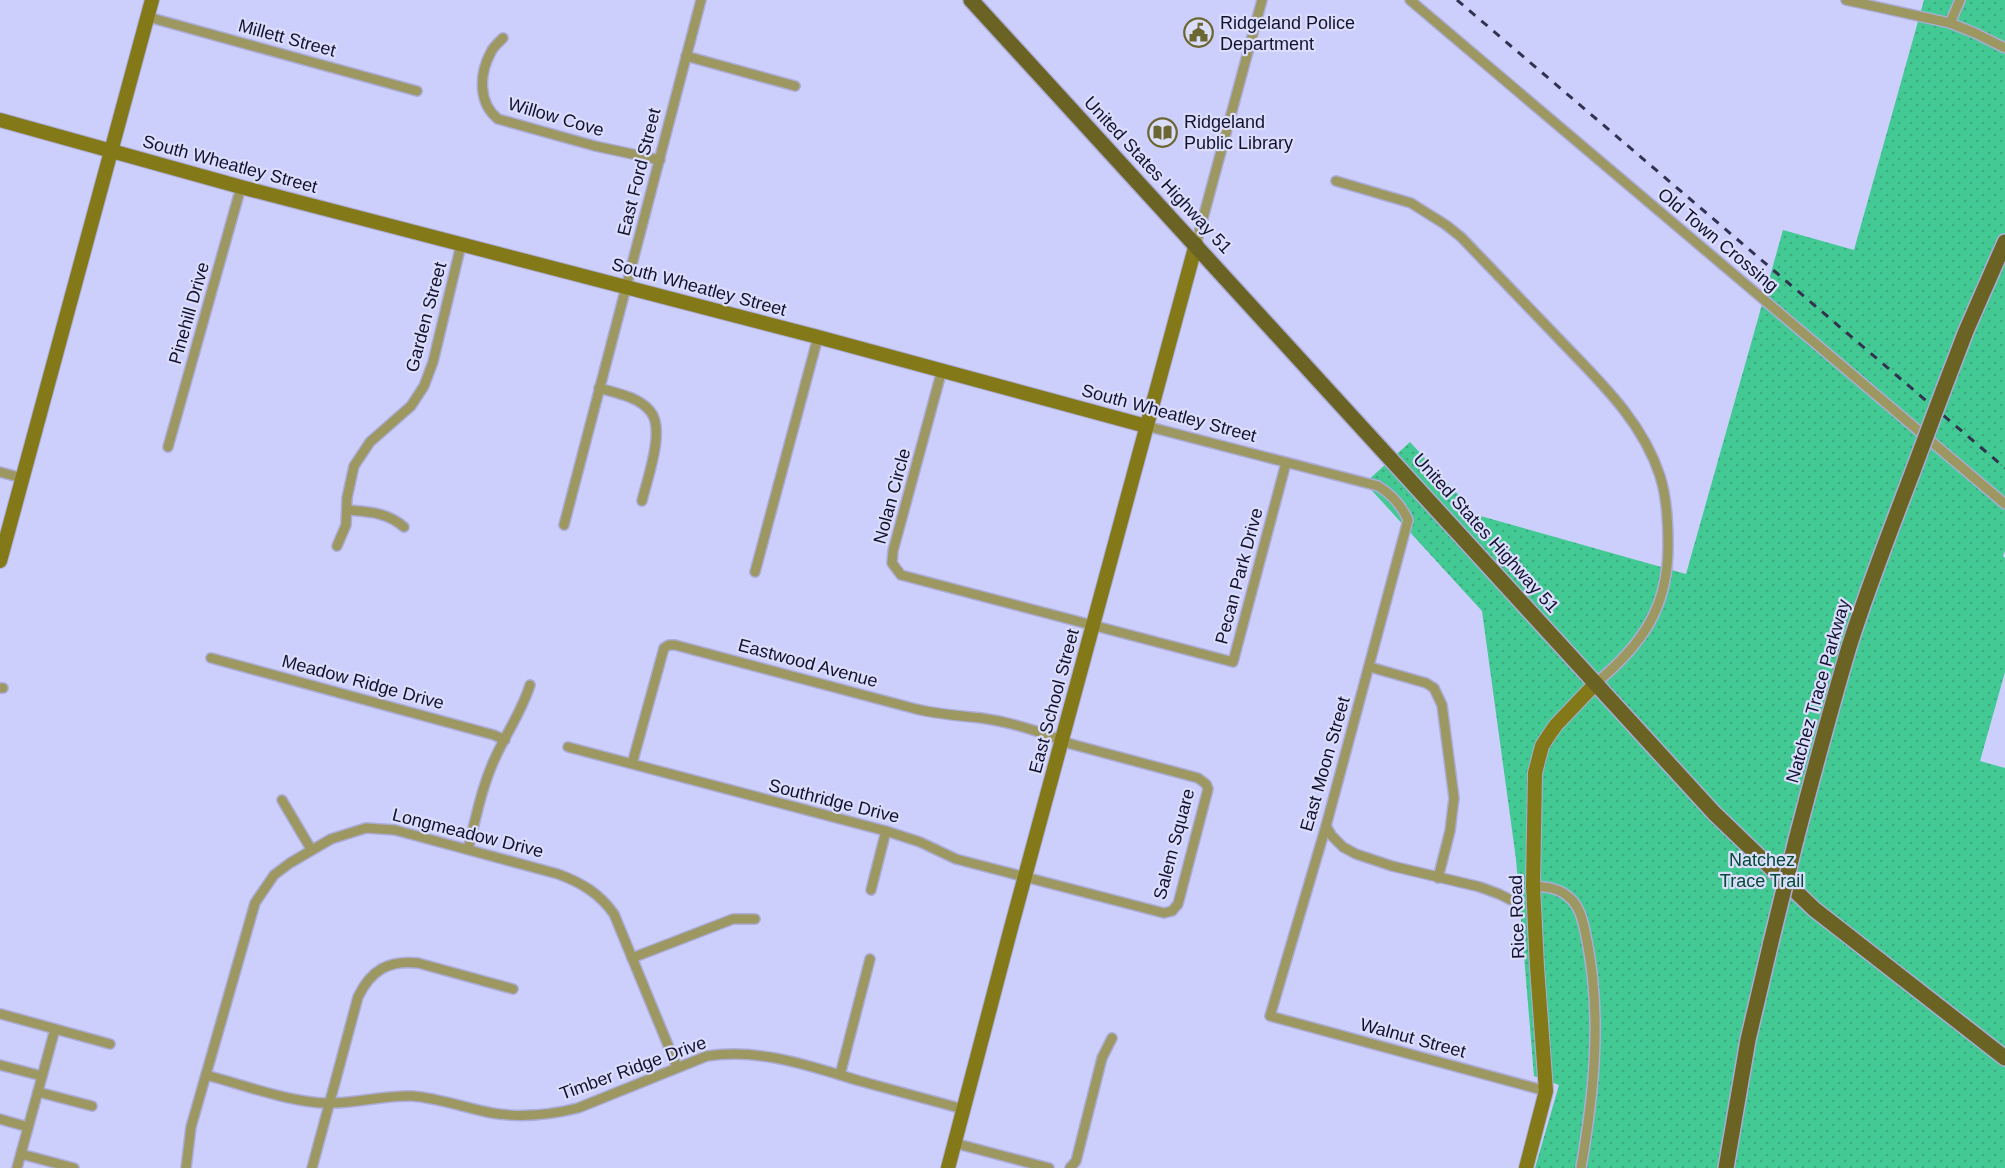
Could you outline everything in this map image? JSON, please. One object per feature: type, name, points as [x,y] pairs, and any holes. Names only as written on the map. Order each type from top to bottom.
[{"type":"main road","name":"United States Highway 51","points":[[971,0],[1714,813],[1814,909],[2005,1058]]},
{"type":"main road","name":"Natchez Trace Parkway","points":[[1726,1168],[1748,1040],[1771,942],[1824,732],[1850,645],[1912,471],[1966,331],[2005,242]]},
{"type":"street","points":[[0,561],[152,0]]},
{"type":"street","name":"East Ford Street","points":[[564,525],[701,0]]},
{"type":"street","points":[[1196,244],[1262,0]]},
{"type":"street","name":"Old Town Crossing","points":[[1410,0],[2005,504]]},
{"type":"street","points":[[1846,0],[1950,23],[2005,48]]},
{"type":"street","points":[[1950,23],[1960,0]]},
{"type":"street","name":"Millett Street","points":[[148,17],[417,91]]},
{"type":"street","name":"Willow Cove","points":[[503,38],[491,51],[483,81],[485,104],[490,112],[498,118],[595,146],[660,160]]},
{"type":"street","points":[[686,57],[795,86]]},
{"type":"street","name":"South Wheatley Street","points":[[0,120],[241,187],[1378,486],[1388,493],[1408,520]]},
{"type":"street","points":[[1336,181],[1411,203],[1461,237],[1613,395],[1648,447],[1660,476],[1667,512],[1668,558],[1664,587],[1651,621],[1622,661],[1596,683]]},
{"type":"street","name":"Pinehill Drive","points":[[168,447],[241,187]]},
{"type":"street","name":"East School Street","points":[[948,1168],[1196,244]]},
{"type":"street","name":"Garden Street","points":[[337,546],[346,525],[349,482],[354,466],[370,442],[411,406],[424,386],[433,362],[461,245]]},
{"type":"street","points":[[755,572],[818,337]]},
{"type":"street","name":"Nolan Circle","points":[[942,370],[892,563],[901,575],[1093,624]]},
{"type":"street","points":[[600,388],[635,400],[651,411],[657,423],[656,443],[642,501]]},
{"type":"street","name":"Pecan Park Drive","points":[[1093,624],[1233,662],[1287,463]]},
{"type":"street","points":[[0,472],[22,478]]},
{"type":"street","points":[[346,510],[381,514],[404,526]]},
{"type":"street","name":"East Moon Street","points":[[1270,1016],[1326,826],[1408,520]]},
{"type":"street","name":"Eastwood Avenue","points":[[632,764],[664,648],[669,645],[936,714],[1007,723],[1062,740]]},
{"type":"street","name":"Meadow Ridge Drive","points":[[211,658],[494,735],[505,740]]},
{"type":"street","points":[[1370,667],[1434,687],[1442,705],[1454,798],[1450,831],[1438,878]]},
{"type":"street","name":"Rice Road","points":[[1526,1168],[1546,1091],[1533,886],[1534,790],[1537,760],[1542,746],[1556,725],[1596,683]]},
{"type":"street","points":[[468,849],[487,778],[518,716],[530,685]]},
{"type":"street","name":"Salem Square","points":[[1025,877],[1164,913],[1172,911],[1178,904],[1207,794],[1206,784],[1198,778],[1062,740]]},
{"type":"street","points":[[568,747],[632,764]]},
{"type":"street","name":"Southridge Drive","points":[[632,764],[906,836],[956,859],[1025,877]]},
{"type":"street","points":[[282,800],[311,849]]},
{"type":"street","points":[[1326,826],[1343,847],[1356,854],[1438,878],[1480,887],[1511,900]]},
{"type":"street","name":"Longmeadow Drive","points":[[186,1168],[191,1127],[255,903],[274,875],[311,849],[366,828],[381,828],[468,849],[558,874],[589,888],[605,902],[614,915],[677,1067]]},
{"type":"street","points":[[871,890],[886,831]]},
{"type":"street","points":[[1533,886],[1556,889],[1571,899],[1584,925],[1589,953],[1593,989],[1595,1059],[1581,1168]]},
{"type":"street","points":[[632,958],[733,919],[755,919]]},
{"type":"street","points":[[840,1075],[870,959]]},
{"type":"street","points":[[312,1168],[358,997],[364,985],[379,970],[397,962],[418,963],[513,989]]},
{"type":"street","points":[[2,1014],[110,1044]]},
{"type":"street","name":"Walnut Street","points":[[1270,1016],[1546,1091]]},
{"type":"street","points":[[17,1168],[55,1029]]},
{"type":"street","points":[[1070,1168],[1076,1161],[1102,1058],[1112,1038]]},
{"type":"street","name":"Timber Ridge Drive","points":[[206,1075],[291,1098],[329,1103],[389,1096],[413,1096],[506,1115],[542,1115],[578,1108],[707,1056],[749,1053],[782,1059],[963,1109]]},
{"type":"street","points":[[0,1065],[42,1076]]},
{"type":"street","points":[[38,1092],[92,1106]]},
{"type":"street","points":[[0,1119],[28,1127]]},
{"type":"street","points":[[954,1143],[1049,1168]]},
{"type":"street","points":[[21,1154],[74,1168]]},
{"type":"green space","name":"Natchez Trace Trail","points":[[1924,0],[2005,0],[2005,551],[2003,556],[2005,558],[2005,672],[1980,761],[2005,768],[2005,1168],[1535,1168],[1559,1085],[1534,1076],[1516,859],[1482,611],[1365,483],[1410,442],[1477,515],[1686,574],[1783,230],[1854,250]]},
{"type":"railway","points":[[1457,0],[2005,468]]},
{"type":"place","name":"Ridgeland Police Department","points":[[1199,33]]},
{"type":"place","name":"Ridgeland Public Library","points":[[1163,132]]}]
